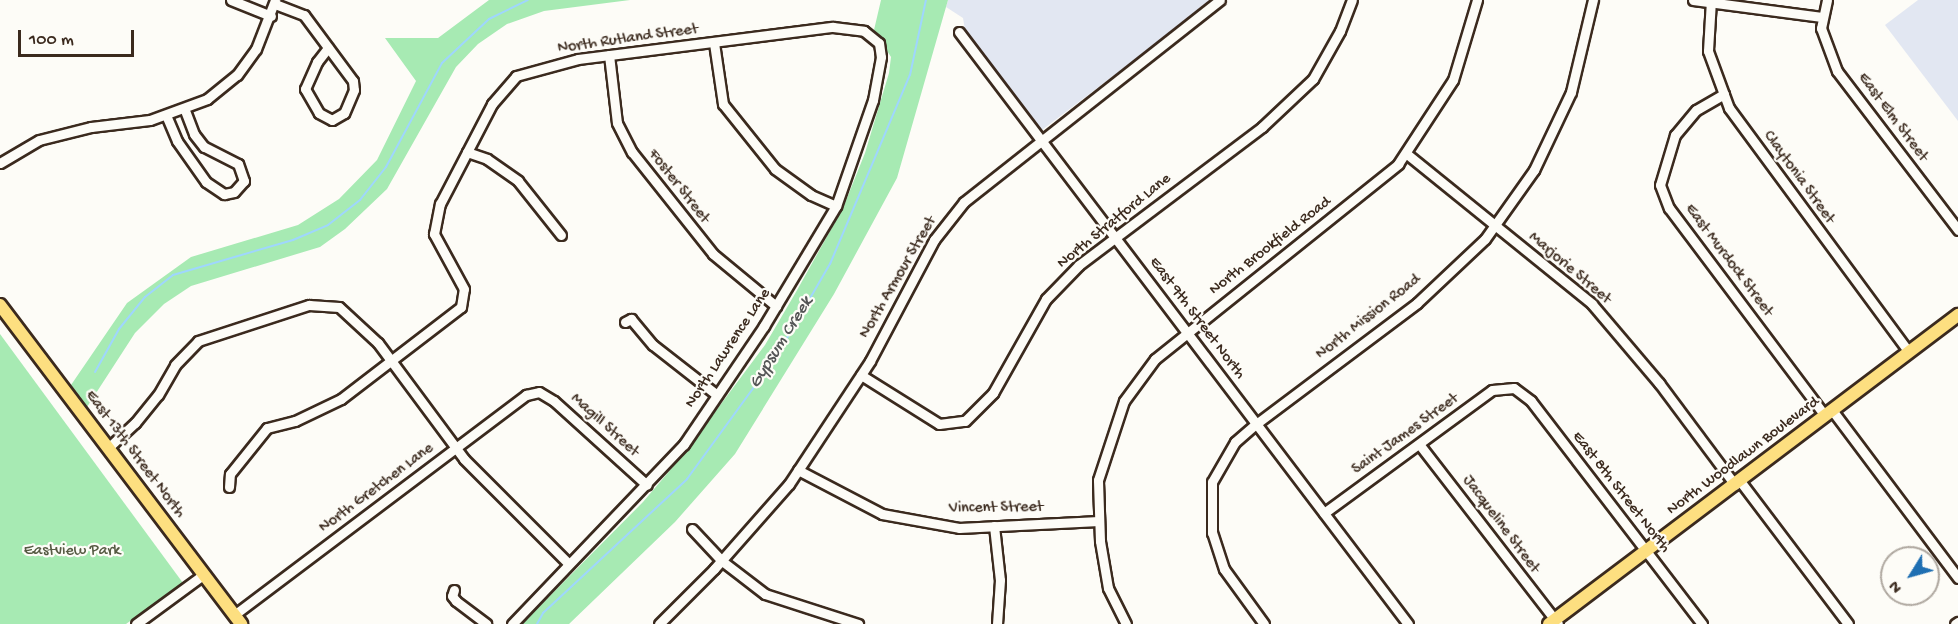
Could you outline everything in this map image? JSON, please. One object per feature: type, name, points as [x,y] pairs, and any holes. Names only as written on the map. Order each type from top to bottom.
[{"type":"main road","name":"East 13th Street North","points":[[0,305],[238,619]]},
{"type":"main road","name":"North Woodlawn Boulevard","points":[[1554,623],[1958,315]]},
{"type":"street","points":[[231,0],[272,16]]},
{"type":"street","name":"North Armour Street","points":[[659,624],[722,561],[798,470],[861,375],[934,240],[963,202],[1040,138],[1220,0]]},
{"type":"street","name":"North Stratford Lane","points":[[861,375],[939,424],[965,421],[993,393],[1047,299],[1079,266],[1262,128],[1313,79],[1341,31],[1352,0]]},
{"type":"street","name":"North Brookfield Road","points":[[1126,624],[1108,588],[1099,521],[1098,480],[1124,401],[1155,359],[1321,229],[1407,154],[1453,80],[1477,0]]},
{"type":"street","name":"North Mission Road","points":[[1264,624],[1224,569],[1212,524],[1212,482],[1235,442],[1256,423],[1417,303],[1494,226],[1534,170],[1571,92],[1593,0]]},
{"type":"street","points":[[1693,0],[1822,17],[1827,0]]},
{"type":"street","points":[[2,163],[39,141],[166,115],[184,110],[207,99],[237,75],[256,49],[272,16],[275,2],[304,15],[353,81],[354,90],[344,113],[333,120],[319,113],[305,88],[317,62],[328,48]]},
{"type":"street","name":"Claytonia Street","points":[[1711,2],[1708,51],[1729,108],[1771,168],[1909,352]]},
{"type":"street","name":"East Elm Street","points":[[1822,17],[1824,39],[1837,71],[1958,230]]},
{"type":"street","name":"North Rutland Street","points":[[229,487],[230,474],[267,428],[295,422],[341,399],[461,307],[465,289],[434,234],[440,204],[492,104],[516,76],[578,59],[833,27],[864,31],[875,40]]},
{"type":"street","name":"East 9th Street North","points":[[959,32],[1408,624]]},
{"type":"street","name":"North Lawrence Lane","points":[[512,624],[684,444],[776,306],[836,206],[873,100],[881,57],[875,40]]},
{"type":"street","points":[[714,43],[723,104],[775,170],[811,195],[836,206]]},
{"type":"street","name":"Foster Street","points":[[609,55],[617,123],[632,152],[713,254],[776,306]]},
{"type":"street","name":"East Murdock Street","points":[[1724,94],[1696,110],[1675,135],[1660,185],[1669,208],[1958,578]]},
{"type":"street","points":[[166,115],[177,141],[206,182],[224,194],[234,192],[244,181],[238,164],[204,147],[194,134],[184,110]]},
{"type":"street","points":[[467,152],[487,159],[518,181],[561,235]]},
{"type":"street","name":"Marjorie Street","points":[[1407,154],[1592,304],[1659,383],[1848,624]]},
{"type":"street","points":[[108,448],[135,423],[158,394],[175,365],[198,341],[244,323],[309,305],[339,307],[358,321],[392,362],[456,448],[568,563]]},
{"type":"street","points":[[625,322],[631,319],[653,345],[717,395]]},
{"type":"street","name":"East 8th Street North","points":[[1508,389],[1515,388],[1531,401],[1702,624]]},
{"type":"street","name":"Saint James Street","points":[[1324,513],[1492,390],[1508,389]]},
{"type":"street","name":"North Gretchen Lane","points":[[238,619],[526,395],[539,392]]},
{"type":"street","name":"Magill Street","points":[[539,392],[554,401],[647,485]]},
{"type":"street","name":"Jacqueline Street","points":[[1419,444],[1554,623]]},
{"type":"street","name":"Vincent Street","points":[[798,470],[882,514],[959,528],[1099,521]]},
{"type":"street","points":[[994,526],[1000,580],[997,624]]},
{"type":"street","points":[[692,529],[722,561],[765,594],[858,624]]},
{"type":"street","points":[[136,624],[204,574]]},
{"type":"street","points":[[453,590],[452,596],[486,624]]},
{"type":"shaded area","points":[[948,0],[1213,0],[1042,130],[965,30],[963,18],[946,7]]},
{"type":"shaded area","points":[[1918,0],[1958,0],[1958,121],[1885,25]]},
{"type":"green space","points":[[489,0],[630,0],[544,11],[507,24],[478,44],[456,67],[387,189],[345,229],[320,247],[191,286],[164,304],[135,333],[87,407],[71,385],[127,303],[191,257],[298,225],[339,199],[377,160],[416,81],[385,38],[438,38]]},
{"type":"green space","points":[[881,0],[948,0],[897,178],[834,294],[735,454],[675,522],[569,624],[522,624],[643,502],[683,455],[765,345],[796,292],[843,208],[865,153],[889,73],[891,57],[874,30]]},
{"type":"green space","name":"Eastview Park","points":[[0,334],[183,583],[126,624],[0,624]]},
{"type":"waterway","points":[[95,372],[119,329],[145,297],[173,275],[293,240],[328,225],[360,200],[386,167],[442,63],[489,19],[528,0]]},
{"type":"waterway","name":"Gypsum Creek","points":[[537,624],[543,613],[687,479],[776,357],[830,264],[910,75],[926,0]]}]
